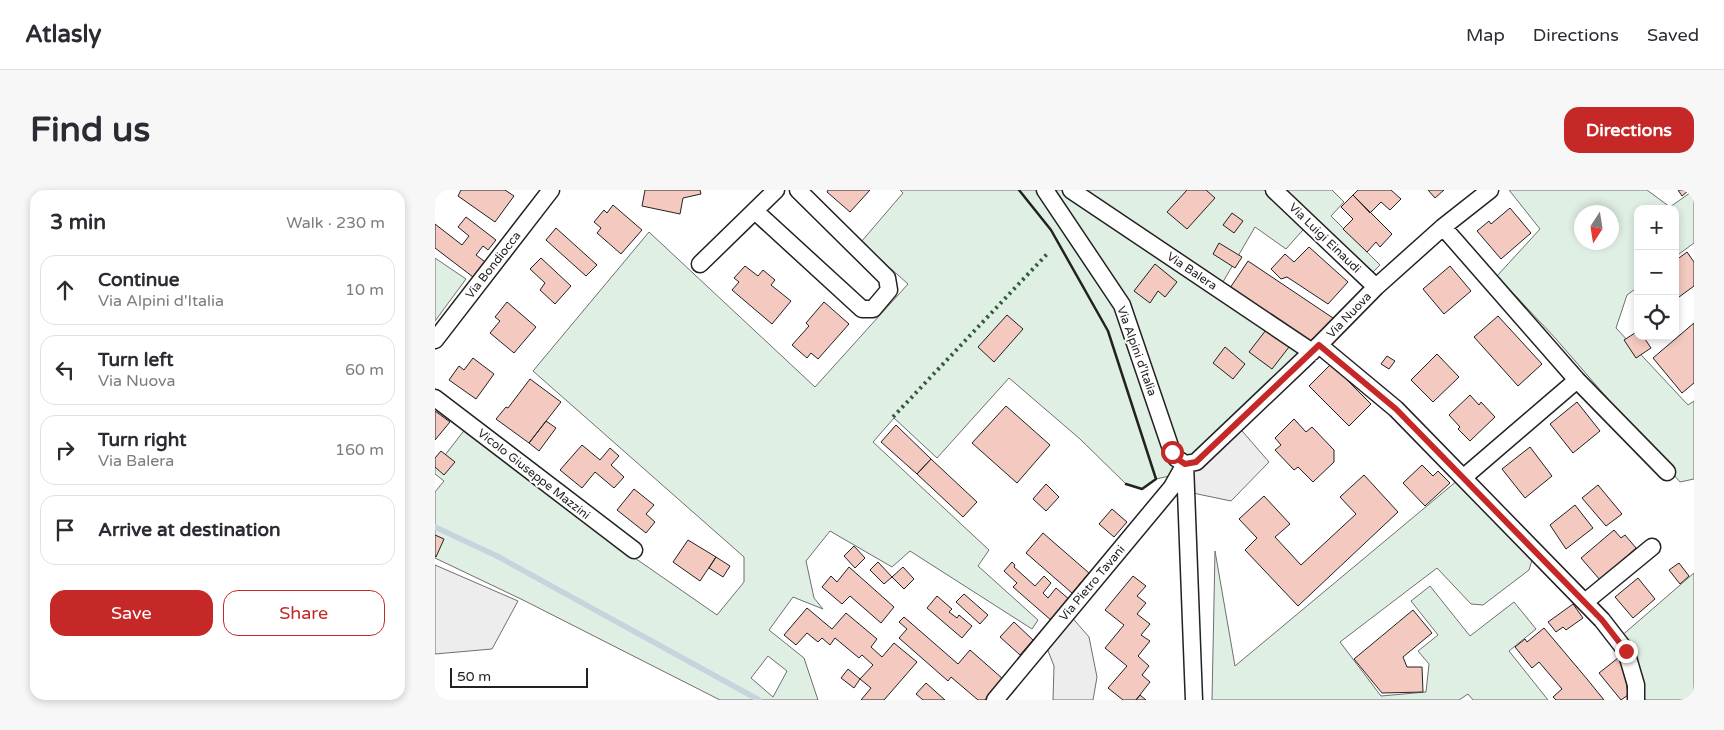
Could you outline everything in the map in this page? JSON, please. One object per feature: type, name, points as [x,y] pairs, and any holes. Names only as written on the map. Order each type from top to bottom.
[{"type":"street","name":"Via Bondiocca","points":[[435,340],[551,190]]},
{"type":"street","points":[[700,264],[776,190]]},
{"type":"street","points":[[755,211],[862,309],[873,309],[889,290],[887,278],[798,190]]},
{"type":"street","name":"Via Alpini d'Italia","points":[[1048,190],[1122,305],[1172,452],[1176,458],[1185,464]]},
{"type":"street","name":"Via Balera","points":[[1071,190],[1315,349],[1396,409],[1602,620],[1626,651],[1636,685],[1636,700]]},
{"type":"street","name":"Via Luigi Einaudi","points":[[1274,190],[1376,287]]},
{"type":"street","name":"Via Nuova","points":[[1185,464],[1196,462],[1315,349],[1376,287],[1443,227],[1490,190]]},
{"type":"street","points":[[1443,227],[1577,380],[1667,472]]},
{"type":"street","points":[[1464,478],[1577,380]]},
{"type":"street","name":"Vicolo Giuseppe Mazzini","points":[[435,398],[634,550]]},
{"type":"street","points":[[1185,464],[1194,700]]},
{"type":"street","name":"Via Pietro Tavani","points":[[995,700],[1172,487],[1185,464]]},
{"type":"street","points":[[1585,602],[1653,547]]},
{"type":"green space","points":[[900,190],[1332,190],[1344,202],[1331,216],[1380,265],[1368,277],[1310,222],[1286,249],[1255,227],[1220,287],[1310,349],[1183,473],[1156,479],[1142,489],[1126,484],[1080,439],[1009,378],[937,458],[894,418],[873,442],[989,550],[978,566],[1038,620],[1032,629],[910,551],[892,567],[830,531],[806,561],[814,598],[823,609],[793,597],[769,630],[804,658],[818,700],[720,700],[523,600],[435,558],[435,492],[444,481],[435,474],[435,468],[466,428],[619,547],[717,615],[744,582],[744,557],[533,371],[649,232],[815,387],[908,284],[861,242],[903,193]],"holes":[[[768,656],[787,671],[773,697],[751,678]]]},
{"type":"green space","points":[[1509,190],[1647,190],[1667,205],[1634,205],[1634,290],[1627,295],[1616,328],[1688,405],[1694,401],[1694,479],[1680,482],[1556,339],[1497,276],[1540,229]]},
{"type":"green space","points":[[1694,190],[1694,243],[1679,254],[1679,205],[1673,205]]},
{"type":"green space","points":[[435,258],[466,279],[435,321]]},
{"type":"green space","points":[[1458,480],[1532,560],[1529,570],[1483,605],[1471,604],[1437,568],[1340,642],[1381,696],[1426,692],[1429,664],[1418,651],[1438,635],[1411,601],[1430,586],[1470,636],[1514,602],[1536,629],[1509,651],[1548,700],[1473,700],[1468,694],[1459,700],[1212,700],[1215,551],[1235,666]]},
{"type":"green space","points":[[1694,573],[1694,700],[1637,700],[1619,638]]},
{"type":"shaded area","points":[[1236,424],[1269,462],[1231,501],[1188,492],[1183,473]]},
{"type":"shaded area","points":[[435,565],[518,601],[492,649],[435,654]]},
{"type":"shaded area","points":[[1069,614],[1089,637],[1097,677],[1093,700],[1053,700],[1054,666],[1045,643]]},
{"type":"building","points":[[461,190],[505,190],[514,196],[495,222],[458,196]]},
{"type":"building","points":[[645,190],[700,190],[701,194],[683,198],[680,214],[642,206]]},
{"type":"building","points":[[828,190],[870,190],[850,212],[827,192]]},
{"type":"building","points":[[1187,190],[1206,190],[1215,198],[1187,229],[1167,212]]},
{"type":"building","points":[[1358,190],[1391,190],[1401,199],[1390,210],[1381,202],[1370,213],[1353,195]]},
{"type":"building","points":[[1428,190],[1444,190],[1435,198]]},
{"type":"building","points":[[1678,190],[1689,190],[1682,196]]},
{"type":"building","points":[[1353,195],[1392,234],[1380,247],[1376,242],[1367,252],[1343,229],[1353,219],[1341,207]]},
{"type":"building","points":[[613,205],[642,230],[621,254],[597,233],[601,228],[594,222],[604,210],[607,213]]},
{"type":"building","points":[[1510,208],[1531,233],[1501,259],[1477,231],[1489,221],[1491,224]]},
{"type":"building","points":[[1232,213],[1243,221],[1234,233],[1223,225]]},
{"type":"building","points":[[466,217],[496,240],[488,250],[483,246],[476,255],[488,264],[477,280],[435,248],[435,224],[462,245],[469,236],[458,227]]},
{"type":"building","points":[[556,228],[597,265],[586,276],[546,240]]},
{"type":"building","points":[[1219,243],[1242,257],[1235,268],[1213,254]]},
{"type":"building","points":[[1309,247],[1348,282],[1328,304],[1287,277],[1281,279],[1271,269],[1285,254],[1294,262]]},
{"type":"building","points":[[1687,252],[1694,262],[1694,286],[1679,297],[1679,295],[1679,258]]},
{"type":"building","points":[[541,258],[571,286],[555,304],[540,290],[545,283],[530,269]]},
{"type":"building","points":[[1248,261],[1333,318],[1316,345],[1230,288]]},
{"type":"building","points":[[1155,264],[1177,282],[1165,297],[1158,291],[1150,303],[1134,291]]},
{"type":"building","points":[[745,266],[758,276],[763,270],[775,280],[771,285],[791,301],[772,324],[732,290],[739,282],[734,278]]},
{"type":"building","points":[[1450,266],[1471,291],[1444,314],[1423,289]]},
{"type":"building","points":[[507,302],[536,327],[514,353],[490,333],[500,321],[495,317]]},
{"type":"building","points":[[824,302],[849,324],[818,359],[811,353],[807,358],[792,345],[809,326],[806,323]]},
{"type":"building","points":[[1007,315],[1023,329],[994,362],[978,347]]},
{"type":"building","points":[[1498,316],[1542,364],[1518,386],[1474,337]]},
{"type":"building","points":[[1694,323],[1694,383],[1682,393],[1653,358],[1674,340],[1679,340],[1679,336]]},
{"type":"building","points":[[1266,330],[1289,347],[1272,369],[1249,352]]},
{"type":"building","points":[[1634,334],[1634,340],[1646,340],[1651,348],[1636,358],[1624,340]]},
{"type":"building","points":[[1225,347],[1245,364],[1233,379],[1213,363]]},
{"type":"building","points":[[1437,354],[1459,377],[1433,402],[1411,380]]},
{"type":"building","points":[[1387,356],[1395,361],[1389,369],[1381,364]]},
{"type":"building","points":[[473,358],[494,374],[476,399],[449,380],[459,366],[464,370]]},
{"type":"building","points":[[1331,364],[1371,404],[1349,426],[1309,386]]},
{"type":"building","points":[[530,379],[561,402],[529,443],[496,419],[506,407],[508,408]]},
{"type":"building","points":[[1470,395],[1479,405],[1481,402],[1495,417],[1470,441],[1458,429],[1460,427],[1449,415]]},
{"type":"building","points":[[1577,402],[1600,431],[1573,453],[1550,424]]},
{"type":"building","points":[[1006,406],[1050,445],[1017,483],[972,443]]},
{"type":"building","points":[[435,411],[450,422],[435,440]]},
{"type":"building","points":[[1294,419],[1306,432],[1312,427],[1334,450],[1334,462],[1313,482],[1298,467],[1294,470],[1275,450],[1281,445],[1275,438]]},
{"type":"building","points":[[546,421],[556,428],[539,451],[529,443]]},
{"type":"building","points":[[896,425],[931,459],[917,474],[881,442]]},
{"type":"building","points":[[582,445],[600,460],[610,448],[619,456],[611,465],[624,477],[614,488],[595,472],[582,488],[560,470]]},
{"type":"building","points":[[1530,447],[1552,476],[1525,498],[1502,469]]},
{"type":"building","points":[[441,451],[455,462],[444,475],[435,467],[435,458]]},
{"type":"building","points":[[931,459],[977,502],[963,517],[917,474]]},
{"type":"building","points":[[1422,465],[1433,476],[1438,471],[1450,483],[1425,506],[1403,483]]},
{"type":"building","points":[[1364,475],[1398,512],[1298,606],[1245,550],[1257,538],[1239,519],[1264,496],[1290,524],[1275,537],[1301,565],[1356,514],[1340,497]]},
{"type":"building","points":[[1046,484],[1059,497],[1046,511],[1033,499]]},
{"type":"building","points":[[1598,485],[1622,514],[1606,526],[1582,498]]},
{"type":"building","points":[[634,489],[654,505],[646,514],[655,522],[646,533],[617,510]]},
{"type":"building","points":[[1575,505],[1593,528],[1566,549],[1550,525]]},
{"type":"building","points":[[1112,509],[1127,522],[1114,537],[1099,524]]},
{"type":"building","points":[[1614,530],[1621,538],[1625,535],[1636,548],[1600,580],[1581,558]]},
{"type":"building","points":[[1043,533],[1089,573],[1072,593],[1026,553]]},
{"type":"building","points":[[435,535],[444,539],[436,557],[435,556]]},
{"type":"building","points":[[688,540],[716,557],[700,581],[673,562]]},
{"type":"building","points":[[854,546],[865,558],[855,568],[844,556]]},
{"type":"building","points":[[716,557],[730,566],[723,577],[709,568]]},
{"type":"building","points":[[878,562],[892,577],[884,584],[870,570]]},
{"type":"building","points":[[1012,562],[1015,565],[1014,567],[1035,586],[1044,576],[1051,583],[1043,593],[1048,598],[1056,588],[1070,600],[1052,621],[1013,587],[1017,583],[1004,571]]},
{"type":"building","points":[[1679,563],[1689,576],[1680,584],[1669,570]]},
{"type":"building","points":[[849,567],[894,607],[881,623],[850,596],[842,604],[822,587],[831,576],[837,582]]},
{"type":"building","points":[[903,567],[914,579],[904,589],[892,577]]},
{"type":"building","points":[[1133,576],[1146,586],[1137,596],[1146,603],[1137,614],[1150,624],[1141,635],[1150,641],[1138,656],[1149,666],[1142,675],[1150,682],[1136,700],[1123,700],[1108,688],[1127,666],[1105,648],[1124,625],[1105,610]]},
{"type":"building","points":[[1638,578],[1655,599],[1633,618],[1615,597]]},
{"type":"building","points":[[964,594],[988,615],[980,624],[956,602]]},
{"type":"building","points":[[937,596],[952,609],[949,612],[957,618],[959,615],[972,626],[962,638],[927,608]]},
{"type":"building","points":[[1573,604],[1583,618],[1566,630],[1563,627],[1556,632],[1548,622]]},
{"type":"building","points":[[807,608],[832,629],[846,613],[877,639],[871,647],[882,657],[894,643],[917,662],[884,700],[861,700],[871,688],[860,679],[873,665],[862,655],[859,658],[835,638],[830,645],[822,638],[818,642],[807,633],[796,645],[784,635]]},
{"type":"building","points":[[1413,610],[1432,633],[1403,657],[1407,667],[1422,667],[1423,692],[1382,693],[1354,659]]},
{"type":"building","points":[[904,617],[958,664],[970,650],[1003,679],[985,700],[978,700],[951,677],[948,681],[899,638],[907,629],[899,622]]},
{"type":"building","points":[[1014,622],[1033,640],[1020,655],[1000,637]]},
{"type":"building","points":[[1544,628],[1604,700],[1556,700],[1553,697],[1562,689],[1539,662],[1532,668],[1515,647],[1525,639],[1527,642]]},
{"type":"building","points":[[1618,658],[1624,665],[1628,695],[1621,700],[1599,673]]},
{"type":"building","points":[[848,669],[860,679],[854,688],[841,678]]},
{"type":"building","points":[[926,683],[945,700],[923,700],[916,694]]},
{"type":"building","points":[[1140,695],[1146,700],[1136,700]]},
{"type":"waterway","points":[[435,527],[497,556],[759,700]]},
{"type":"hedge","points":[[893,417],[1048,253]]},
{"type":"wall","points":[[1019,190],[1051,230],[1108,331],[1156,479],[1142,489],[1126,484]]},
{"type":"route","points":[[1172,452],[1176,458],[1185,464],[1196,462],[1319,345],[1396,409],[1602,620],[1626,651]]}]
